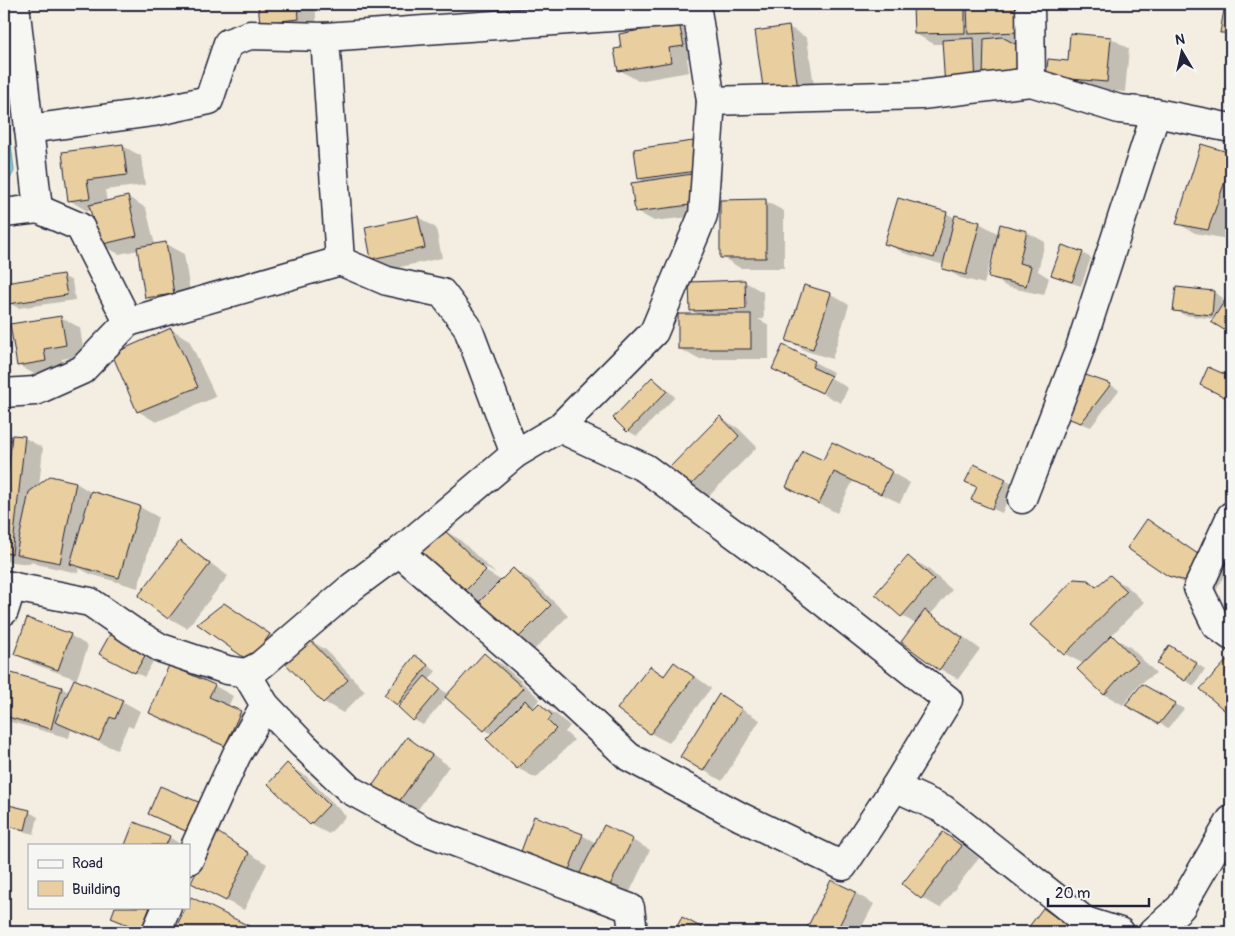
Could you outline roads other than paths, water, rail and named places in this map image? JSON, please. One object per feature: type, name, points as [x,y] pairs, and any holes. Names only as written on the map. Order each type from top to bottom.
[{"type":"street","points":[[15,4],[38,210]]},
{"type":"street","points":[[1030,4],[1031,82]]},
{"type":"street","points":[[6,594],[90,602],[132,631],[161,648],[227,670],[246,673],[261,666],[352,587],[398,552],[515,454],[559,428],[654,332],[704,215],[711,101],[697,7],[325,37],[250,35],[228,43],[209,100],[153,112],[29,129]]},
{"type":"street","points":[[325,37],[340,261]]},
{"type":"street","points":[[711,101],[921,95],[1031,82],[1119,109],[1156,113],[1231,128]]},
{"type":"street","points":[[1022,499],[1079,351],[1156,113]]},
{"type":"street","points":[[4,214],[38,210],[80,227],[128,322]]},
{"type":"street","points":[[4,393],[35,391],[82,370],[128,322],[340,261],[387,281],[442,292],[467,326],[515,454]]},
{"type":"street","points":[[398,552],[536,671],[629,757],[741,817],[843,866],[895,787],[948,700],[779,567],[646,468],[559,428]]},
{"type":"street","points":[[1231,516],[1198,588],[1216,625],[1231,636]]},
{"type":"street","points":[[246,673],[265,705],[350,790],[423,830],[630,908],[633,932]]},
{"type":"street","points":[[190,858],[236,756],[265,705]]},
{"type":"street","points":[[895,787],[943,810],[1082,927],[1120,932]]},
{"type":"street","points":[[1153,932],[1181,907],[1231,820]]},
{"type":"street","points":[[156,932],[167,908]]},
{"type":"water","points":[[4,82],[14,171],[4,191]]}]
